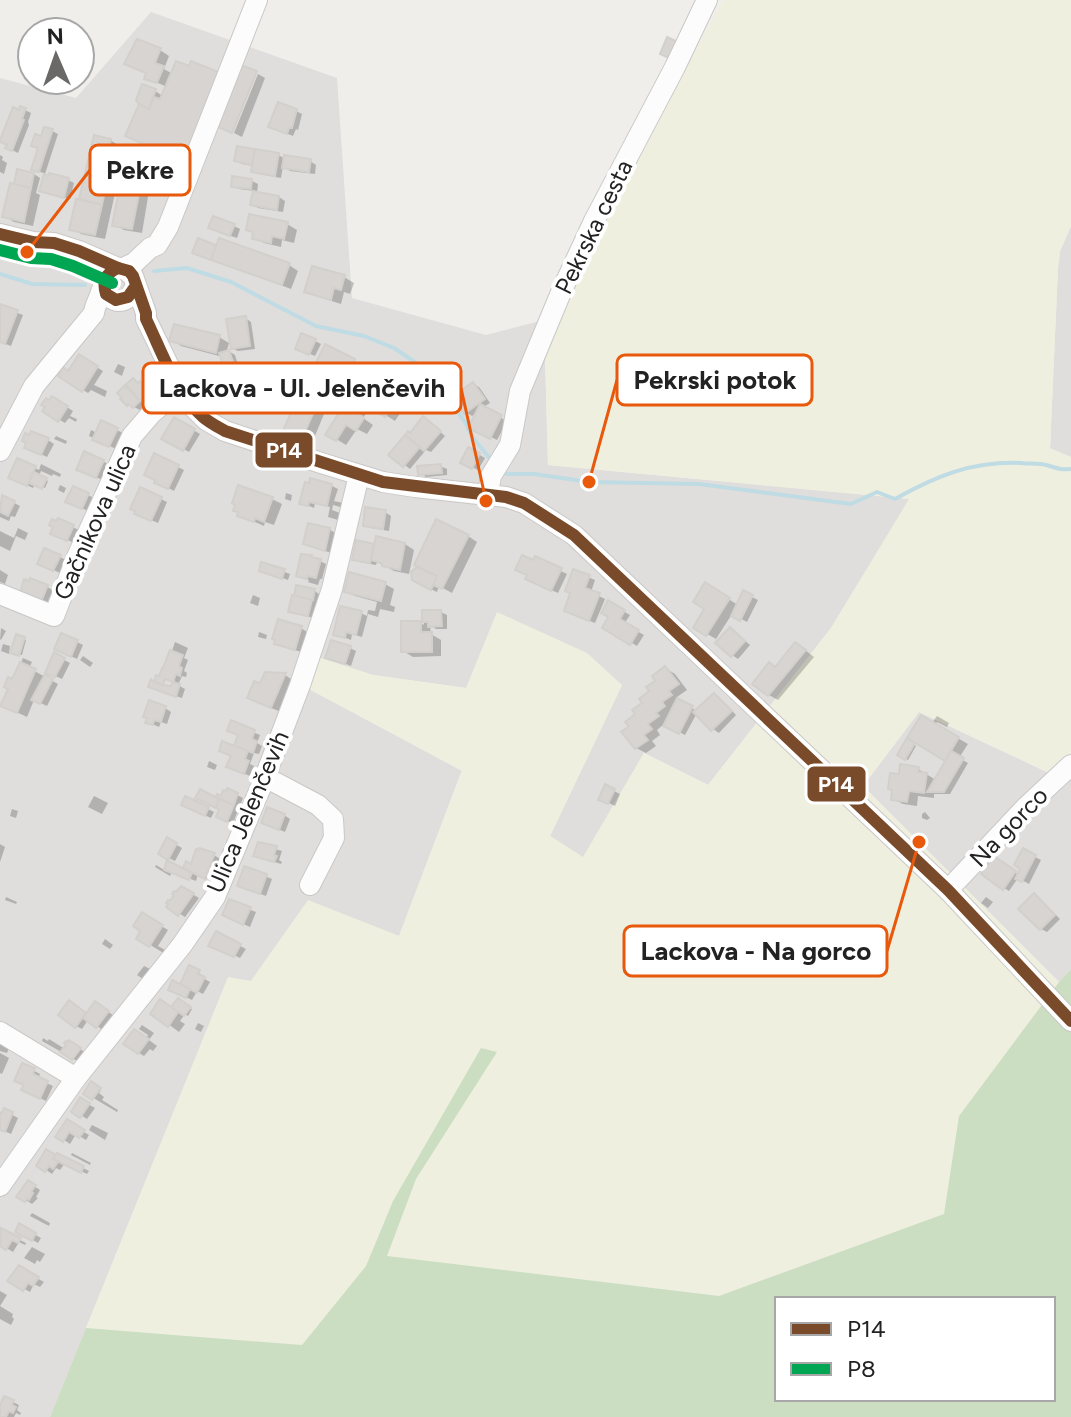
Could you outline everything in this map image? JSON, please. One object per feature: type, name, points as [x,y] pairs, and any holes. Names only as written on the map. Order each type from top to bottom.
[{"type":"street","points":[[0,451],[34,386],[94,313],[95,305],[155,252],[177,205],[257,0]]},
{"type":"street","name":"Pekrska cesta","points":[[488,494],[491,476],[510,445],[520,391],[562,290],[707,0]]},
{"type":"street","points":[[0,234],[33,242],[54,243],[103,260],[146,319],[191,405],[206,420],[225,431],[359,475],[415,487],[506,497],[524,503],[574,535],[948,890],[1071,1021]]},
{"type":"street","name":"Gačnikova ulica","points":[[0,594],[54,616],[132,436],[151,414],[180,389]]},
{"type":"street","name":"Ulica Jelenčevih","points":[[0,1186],[76,1078],[182,945],[215,897],[300,685],[332,589],[359,475]]},
{"type":"street","name":"Na gorco","points":[[948,890],[1025,808],[1071,765]]},
{"type":"street","points":[[265,777],[318,805],[333,819],[334,838],[310,885]]},
{"type":"street","points":[[0,1032],[76,1078]]},
{"type":"shaded area","points":[[151,12],[337,78],[352,298],[486,335],[544,320],[548,465],[910,499],[831,628],[708,785],[644,753],[583,858],[550,836],[622,685],[466,688],[373,675],[315,657],[305,687],[462,770],[399,936],[308,901],[251,981],[228,978],[50,1417],[0,1417],[0,78],[16,82],[16,96],[76,98],[96,96],[96,75]]},
{"type":"shaded area","points":[[1071,226],[1071,457],[1050,449],[1058,268],[1060,251]]},
{"type":"shaded area","points":[[919,712],[1051,774],[1071,754],[1071,969],[1059,982],[863,786]]},
{"type":"green space","points":[[724,0],[1071,0],[1071,226],[1060,251],[1058,268],[1050,448],[1071,457],[1071,754],[1052,774],[919,712],[863,786],[1059,982],[959,1116],[944,1214],[719,1296],[387,1256],[416,1179],[496,1052],[482,1048],[393,1201],[366,1266],[302,1345],[86,1328],[228,977],[251,981],[308,900],[399,936],[462,771],[305,687],[315,656],[373,675],[466,688],[497,612],[587,653],[622,685],[550,836],[583,857],[644,753],[708,785],[831,628],[909,499],[548,465],[544,320]]},
{"type":"green space","points":[[1071,969],[1071,1417],[50,1417],[86,1328],[302,1345],[366,1266],[393,1201],[481,1048],[497,1052],[416,1179],[387,1256],[719,1296],[944,1214],[959,1116]]},
{"type":"building","points":[[667,37],[678,42],[671,59],[660,54]]},
{"type":"building","points":[[137,39],[161,48],[155,63],[164,66],[157,83],[144,79],[146,73],[124,64]]},
{"type":"building","points":[[176,61],[189,66],[191,61],[221,73],[184,161],[125,136],[139,104],[149,109],[154,97],[160,99]]},
{"type":"building","points":[[235,63],[257,71],[232,133],[211,124]]},
{"type":"building","points":[[142,84],[156,89],[149,109],[136,100]]},
{"type":"building","points":[[278,102],[297,109],[292,128],[287,134],[268,127]]},
{"type":"building","points":[[20,106],[26,108],[24,120],[12,151],[5,148],[7,145],[0,140],[13,107],[19,110]]},
{"type":"building","points":[[44,127],[53,129],[39,172],[31,170],[38,148],[31,146],[35,134],[41,136]]},
{"type":"building","points":[[94,135],[111,139],[106,162],[111,163],[102,205],[79,199]]},
{"type":"building","points":[[237,146],[255,149],[252,165],[234,161]]},
{"type":"building","points":[[255,149],[279,153],[275,176],[251,172]]},
{"type":"building","points":[[284,155],[311,159],[309,172],[282,168]]},
{"type":"building","points":[[17,169],[34,173],[31,188],[14,184]]},
{"type":"building","points":[[49,173],[69,178],[64,198],[39,191],[44,174],[48,176]]},
{"type":"building","points":[[232,176],[252,179],[251,189],[231,187]]},
{"type":"building","points":[[121,180],[141,184],[132,229],[112,226]]},
{"type":"building","points":[[10,183],[31,188],[24,222],[2,217]]},
{"type":"building","points":[[253,191],[279,196],[277,210],[250,205]]},
{"type":"building","points":[[76,199],[102,205],[95,235],[69,230]]},
{"type":"building","points":[[249,214],[288,222],[284,239],[272,236],[271,243],[252,239],[253,232],[246,230]]},
{"type":"building","points":[[213,216],[235,224],[230,236],[208,228]]},
{"type":"building","points":[[198,238],[216,245],[211,260],[192,253]]},
{"type":"building","points":[[219,238],[290,263],[282,285],[211,260]]},
{"type":"building","points":[[312,266],[345,275],[341,290],[334,288],[331,300],[304,292]]},
{"type":"building","points":[[0,304],[18,310],[5,344],[0,342]]},
{"type":"building","points":[[246,316],[250,346],[231,349],[226,319]]},
{"type":"building","points":[[174,324],[220,335],[216,353],[169,341]]},
{"type":"building","points":[[301,333],[316,339],[309,355],[295,349]]},
{"type":"building","points":[[325,344],[355,359],[340,391],[309,377]]},
{"type":"building","points":[[229,350],[235,368],[225,371],[219,353]]},
{"type":"building","points":[[79,354],[98,366],[82,392],[58,376],[63,367],[68,371]]},
{"type":"building","points":[[370,363],[403,388],[385,417],[350,395]]},
{"type":"building","points":[[133,378],[138,383],[140,381],[148,393],[140,401],[125,385]]},
{"type":"building","points":[[473,382],[485,399],[464,414],[452,397]]},
{"type":"building","points":[[125,385],[140,401],[133,408],[127,406],[117,393]]},
{"type":"building","points":[[302,387],[321,395],[302,439],[283,431]]},
{"type":"building","points":[[350,395],[360,402],[355,411],[364,418],[356,431],[346,425],[336,441],[325,435]]},
{"type":"building","points":[[52,396],[68,406],[58,422],[42,411],[45,407],[41,405]]},
{"type":"building","points":[[480,404],[502,415],[490,439],[468,428]]},
{"type":"building","points":[[423,416],[441,431],[424,451],[405,435]]},
{"type":"building","points":[[174,417],[195,429],[183,451],[161,439]]},
{"type":"building","points":[[101,420],[118,428],[109,447],[92,440]]},
{"type":"building","points":[[31,431],[49,438],[41,455],[24,448],[26,443],[22,441],[25,433],[29,435]]},
{"type":"building","points":[[405,435],[420,447],[403,467],[388,455]]},
{"type":"building","points":[[468,447],[480,453],[472,469],[460,463]]},
{"type":"building","points":[[84,451],[104,460],[96,478],[76,470]]},
{"type":"building","points":[[154,453],[179,465],[168,489],[144,475]]},
{"type":"building","points":[[17,458],[36,466],[27,486],[8,478]]},
{"type":"building","points":[[441,464],[442,473],[418,475],[417,466]]},
{"type":"building","points":[[34,472],[47,478],[42,489],[29,483]]},
{"type":"building","points":[[310,478],[332,484],[327,506],[309,502],[308,506],[299,504],[305,482],[309,483]]},
{"type":"building","points":[[238,485],[273,497],[264,522],[237,516],[238,512],[233,511],[235,505],[232,503]]},
{"type":"building","points":[[73,486],[89,493],[82,509],[65,502]]},
{"type":"building","points":[[140,487],[162,497],[151,521],[130,509]]},
{"type":"building","points":[[2,495],[15,501],[8,516],[0,512]]},
{"type":"building","points":[[365,507],[386,510],[383,529],[363,526]]},
{"type":"building","points":[[58,518],[74,525],[67,541],[50,534],[52,519],[56,521]]},
{"type":"building","points":[[436,519],[469,535],[442,589],[433,585],[437,576],[414,565]]},
{"type":"building","points":[[308,523],[330,528],[325,551],[303,544]]},
{"type":"building","points":[[376,536],[405,543],[400,570],[371,560]]},
{"type":"building","points":[[356,540],[374,544],[370,563],[352,560]]},
{"type":"building","points":[[44,548],[61,555],[53,571],[37,564]]},
{"type":"building","points":[[301,554],[321,559],[316,578],[296,576]]},
{"type":"building","points":[[522,555],[533,560],[535,556],[562,568],[551,591],[525,579],[527,575],[515,570]]},
{"type":"building","points":[[261,562],[285,569],[282,579],[259,571]]},
{"type":"building","points":[[417,567],[437,576],[431,590],[412,580],[411,572]]},
{"type":"building","points":[[573,569],[590,575],[585,588],[600,593],[589,621],[564,611],[570,593],[565,591]]},
{"type":"building","points":[[349,572],[386,582],[381,601],[344,592]]},
{"type":"building","points":[[30,578],[48,585],[41,602],[20,593],[24,579],[29,581]]},
{"type":"building","points":[[705,582],[730,598],[706,636],[693,628],[704,609],[693,602]]},
{"type":"building","points":[[296,585],[315,589],[313,600],[294,596]]},
{"type":"building","points":[[743,590],[753,595],[740,621],[731,616]]},
{"type":"building","points":[[292,595],[312,600],[308,616],[288,612]]},
{"type":"building","points":[[608,600],[625,610],[620,619],[639,630],[630,645],[602,628],[608,617],[601,613]]},
{"type":"building","points":[[340,606],[362,611],[356,635],[346,632],[345,638],[333,635]]},
{"type":"building","points":[[422,610],[441,610],[442,626],[428,627],[428,622],[422,622]]},
{"type":"building","points":[[278,619],[302,626],[295,650],[274,644],[275,640],[272,639]]},
{"type":"building","points":[[401,621],[421,621],[421,632],[432,632],[432,652],[401,652]]},
{"type":"building","points":[[730,627],[745,641],[731,657],[715,643]]},
{"type":"building","points":[[61,633],[78,640],[71,657],[54,649]]},
{"type":"building","points":[[16,634],[25,637],[19,656],[10,653]]},
{"type":"building","points":[[331,640],[351,646],[345,664],[325,658]]},
{"type":"building","points":[[795,642],[806,650],[768,696],[752,684],[769,662],[775,667]]},
{"type":"building","points":[[170,650],[183,655],[179,666],[182,668],[180,676],[176,674],[173,682],[165,679],[163,685],[154,682],[163,668]]},
{"type":"building","points":[[54,652],[65,658],[55,677],[45,673]]},
{"type":"building","points":[[20,662],[36,669],[17,713],[0,706],[8,689],[4,687],[8,677],[12,679]]},
{"type":"building","points":[[665,666],[679,684],[669,691],[672,695],[662,702],[665,706],[656,713],[659,716],[648,724],[652,729],[644,735],[648,740],[635,749],[621,732],[629,726],[625,722],[635,714],[632,710],[642,703],[639,699],[649,691],[646,687],[655,681],[652,676]]},
{"type":"building","points":[[265,672],[286,673],[271,708],[247,698],[254,681],[260,683]]},
{"type":"building","points":[[45,674],[53,679],[40,704],[31,700]]},
{"type":"building","points":[[151,679],[163,685],[171,686],[173,682],[180,684],[176,697],[148,687]]},
{"type":"building","points":[[714,693],[732,711],[711,731],[693,712]]},
{"type":"building","points":[[677,698],[693,706],[679,734],[663,726]]},
{"type":"building","points":[[149,700],[166,706],[161,722],[154,720],[153,725],[145,723],[147,718],[143,717]]},
{"type":"building","points":[[921,715],[959,737],[945,761],[907,738]]},
{"type":"building","points":[[231,720],[255,730],[252,739],[257,741],[253,753],[234,746],[238,735],[227,731]]},
{"type":"building","points":[[907,738],[915,743],[905,760],[897,755]]},
{"type":"building","points":[[222,741],[248,751],[245,759],[249,761],[244,774],[226,767],[231,756],[219,751]]},
{"type":"building","points":[[951,751],[964,758],[944,792],[927,792]]},
{"type":"building","points":[[900,764],[919,767],[918,772],[927,773],[924,793],[909,791],[907,802],[891,800],[892,790],[888,789],[890,773],[899,774]]},
{"type":"building","points":[[605,784],[615,789],[608,804],[598,800]]},
{"type":"building","points":[[227,788],[238,793],[234,805],[216,797]]},
{"type":"building","points":[[200,789],[219,799],[216,808],[194,800]]},
{"type":"building","points":[[185,796],[209,807],[205,816],[181,805]]},
{"type":"building","points":[[219,799],[234,805],[227,822],[216,817]]},
{"type":"building","points":[[267,807],[285,814],[279,830],[261,823]]},
{"type":"building","points":[[167,837],[177,843],[168,860],[158,854]]},
{"type":"building","points":[[258,842],[277,846],[274,862],[253,856]]},
{"type":"building","points":[[199,848],[215,853],[205,879],[183,868],[186,861],[191,864]]},
{"type":"building","points":[[1023,848],[1036,855],[1022,882],[1015,879],[1020,869],[1014,865]]},
{"type":"building","points":[[994,856],[1016,871],[1003,890],[981,874]]},
{"type":"building","points":[[167,860],[192,873],[189,880],[164,870]]},
{"type":"building","points":[[244,866],[267,874],[260,894],[237,886]]},
{"type":"building","points":[[181,886],[194,893],[178,916],[166,907],[166,903]]},
{"type":"building","points":[[1034,893],[1055,915],[1040,930],[1018,909]]},
{"type":"building","points":[[229,899],[251,907],[243,925],[222,915]]},
{"type":"building","points":[[142,912],[163,925],[149,947],[136,939],[140,931],[133,926]]},
{"type":"building","points":[[216,931],[241,944],[234,957],[208,946]]},
{"type":"building","points":[[189,965],[200,970],[198,974],[205,977],[197,993],[180,984]]},
{"type":"building","points":[[172,980],[190,989],[186,998],[168,990]]},
{"type":"building","points":[[178,998],[191,1007],[184,1016],[171,1007]]},
{"type":"building","points":[[160,999],[178,1012],[168,1027],[150,1014]]},
{"type":"building","points":[[69,1000],[86,1013],[75,1028],[58,1015]]},
{"type":"building","points":[[95,1001],[109,1011],[96,1028],[83,1018]]},
{"type":"building","points":[[134,1029],[149,1039],[138,1054],[123,1044]]},
{"type":"building","points":[[69,1040],[81,1048],[72,1060],[60,1052]]},
{"type":"building","points":[[22,1063],[35,1068],[33,1074],[48,1081],[40,1099],[21,1090],[24,1085],[14,1081]]},
{"type":"building","points":[[91,1081],[101,1088],[92,1100],[83,1094]]},
{"type":"building","points":[[80,1097],[90,1103],[80,1118],[71,1112]]},
{"type":"building","points":[[4,1108],[13,1112],[5,1132],[0,1130],[0,1112]]},
{"type":"building","points":[[67,1119],[85,1130],[79,1138],[69,1132],[63,1142],[55,1137]]},
{"type":"building","points":[[46,1149],[56,1155],[53,1159],[58,1162],[53,1169],[49,1166],[45,1172],[36,1166]]},
{"type":"building","points":[[57,1153],[84,1166],[81,1173],[53,1159]]},
{"type":"building","points":[[28,1180],[36,1185],[25,1202],[16,1197]]},
{"type":"building","points":[[19,1223],[36,1233],[32,1241],[15,1232]]},
{"type":"building","points":[[1,1228],[21,1238],[18,1243],[12,1240],[6,1250],[0,1246]]},
{"type":"building","points":[[19,1265],[39,1277],[33,1286],[28,1283],[23,1291],[7,1281]]},
{"type":"building","points":[[4,1396],[14,1400],[12,1405],[16,1407],[13,1413],[9,1411],[6,1417],[0,1417],[0,1405]]},
{"type":"waterway","points":[[154,271],[187,268],[231,282],[316,326],[364,336],[394,348],[428,371],[493,462]]},
{"type":"waterway","points":[[0,274],[32,284],[85,285]]},
{"type":"waterway","points":[[502,470],[506,474],[534,474],[589,482],[699,484],[851,504],[877,492],[895,499],[925,483],[970,467],[1003,463],[1043,464],[1071,469]]},
{"type":"transit line","name":"P14","points":[[0,234],[33,242],[54,243],[118,268]]},
{"type":"transit line","name":"P8","points":[[0,250],[31,258],[51,259],[112,283]]},
{"type":"transit line","name":"P14","points":[[135,287],[128,297],[116,300],[106,294],[104,285],[110,272],[118,268],[129,271],[133,276],[146,319],[177,384],[193,407],[225,431],[383,482],[506,497],[524,503],[574,535],[948,890],[1071,1021]]},
{"type":"place","name":"Pekre","points":[[27,252]]},
{"type":"place","name":"Pekrski potok","points":[[589,482]]},
{"type":"place","name":"Lackova - Ul. Jelenčevih","points":[[486,501]]},
{"type":"place","name":"Lackova - Na gorco","points":[[919,842]]}]
